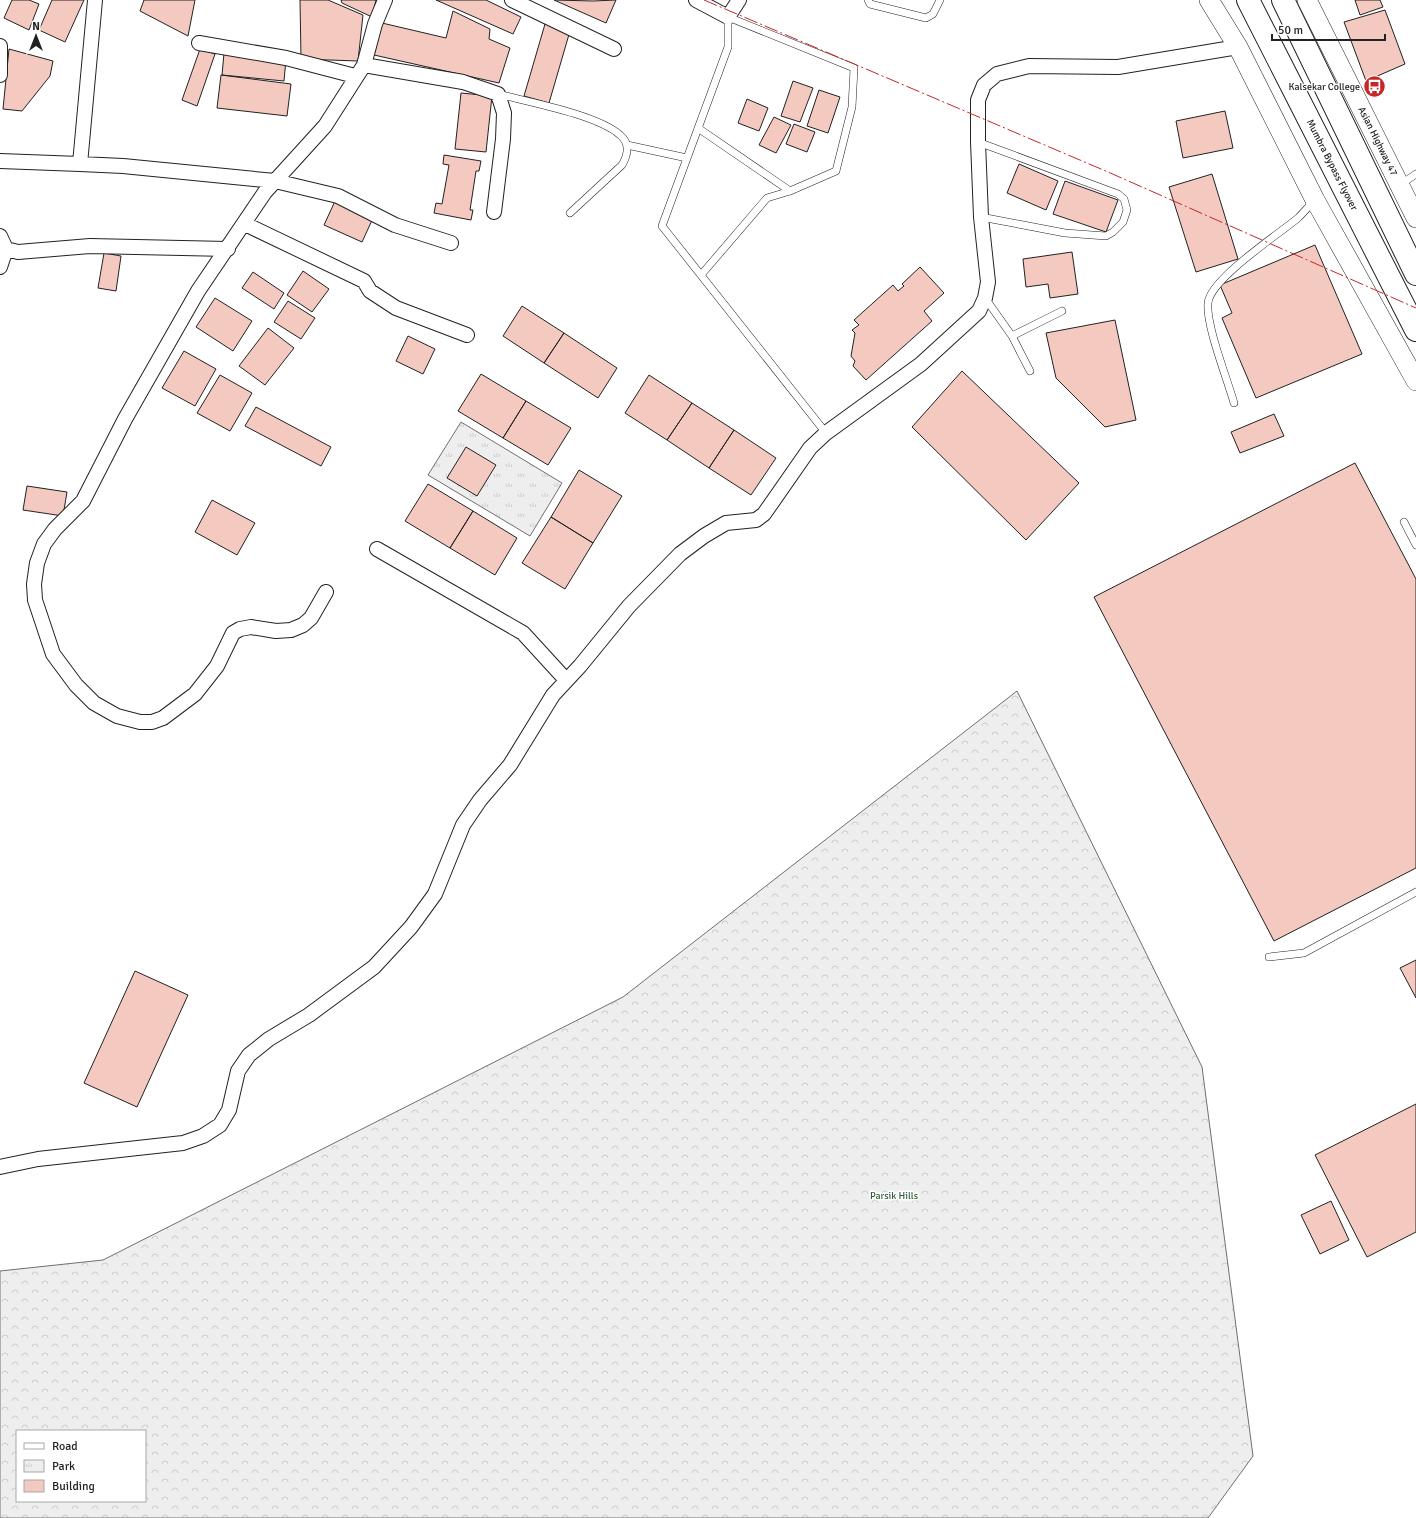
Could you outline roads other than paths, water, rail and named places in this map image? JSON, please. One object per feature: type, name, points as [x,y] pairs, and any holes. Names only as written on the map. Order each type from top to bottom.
[{"type":"highway","name":"Mumbra Bypass Flyover","points":[[1248,0],[1416,330]]},
{"type":"highway","points":[[1283,0],[1416,274]]},
{"type":"main road","points":[[1209,0],[1238,47],[1315,200],[1416,381]]},
{"type":"main road","name":"Asian Highway 47","points":[[1307,0],[1408,195],[1416,218]]},
{"type":"street","points":[[80,164],[95,0]]},
{"type":"street","points":[[326,592],[311,618],[303,625],[291,630],[251,627],[240,629],[234,633],[217,666],[195,694],[163,718],[152,722],[140,722],[117,716],[94,702],[76,685],[53,654],[35,600],[34,584],[37,563],[44,544],[55,529],[83,501],[161,355],[198,291],[266,192],[325,126],[364,65],[375,24],[385,0]]},
{"type":"street","points":[[512,0],[614,49]]},
{"type":"street","points":[[696,0],[728,17],[739,0]]},
{"type":"street","points":[[199,43],[286,58],[356,76]]},
{"type":"street","points":[[0,46],[0,75]]},
{"type":"street","points":[[0,1167],[38,1159],[183,1143],[203,1136],[220,1125],[230,1110],[238,1071],[249,1055],[270,1039],[309,1015],[374,967],[411,927],[435,894],[464,825],[480,800],[510,765],[553,695],[629,606],[680,554],[704,536],[726,523],[756,520],[764,514],[810,448],[826,433],[921,364],[979,311],[985,298],[988,282],[981,216],[978,142],[978,100],[984,85],[997,74],[1029,66],[1118,67],[1238,47]]},
{"type":"street","points":[[364,65],[463,82],[498,94],[504,113],[503,139],[494,212]]},
{"type":"street","points":[[0,161],[123,166],[275,181],[338,196],[394,224],[451,244]]},
{"type":"street","points":[[245,224],[364,281],[370,291],[396,308],[467,335]]},
{"type":"street","points":[[0,236],[6,249],[0,267]]},
{"type":"street","points":[[6,249],[18,252],[90,246],[228,249]]},
{"type":"street","points":[[377,549],[523,633],[566,680]]},
{"type":"lane","points":[[868,0],[870,4],[926,18],[933,14],[940,0]]},
{"type":"lane","points":[[701,275],[767,198],[790,191],[836,171],[852,107],[854,68],[728,17],[728,47],[662,226],[826,433]]},
{"type":"lane","points":[[498,94],[593,120],[620,135],[627,145],[628,154],[622,165],[570,213]]},
{"type":"lane","points":[[698,128],[790,191]]},
{"type":"lane","points":[[978,142],[1118,194],[1124,199],[1127,210],[1119,227],[1106,236],[1065,233],[981,216]]},
{"type":"lane","points":[[627,145],[687,158]]},
{"type":"lane","points":[[1408,195],[1416,174]]},
{"type":"lane","points":[[1234,403],[1208,316],[1208,301],[1216,286],[1229,273],[1297,218],[1315,200]]},
{"type":"lane","points":[[985,298],[1012,336],[1030,371]]},
{"type":"lane","points":[[1012,336],[1062,311]]},
{"type":"lane","points":[[1404,522],[1416,545]]},
{"type":"lane","points":[[1269,958],[1304,953],[1416,892]]},
{"type":"place","name":"Kalsekar College","points":[[1375,87]]},
{"type":"park label","name":"Parsik Hills","points":[[894,1196]]}]
